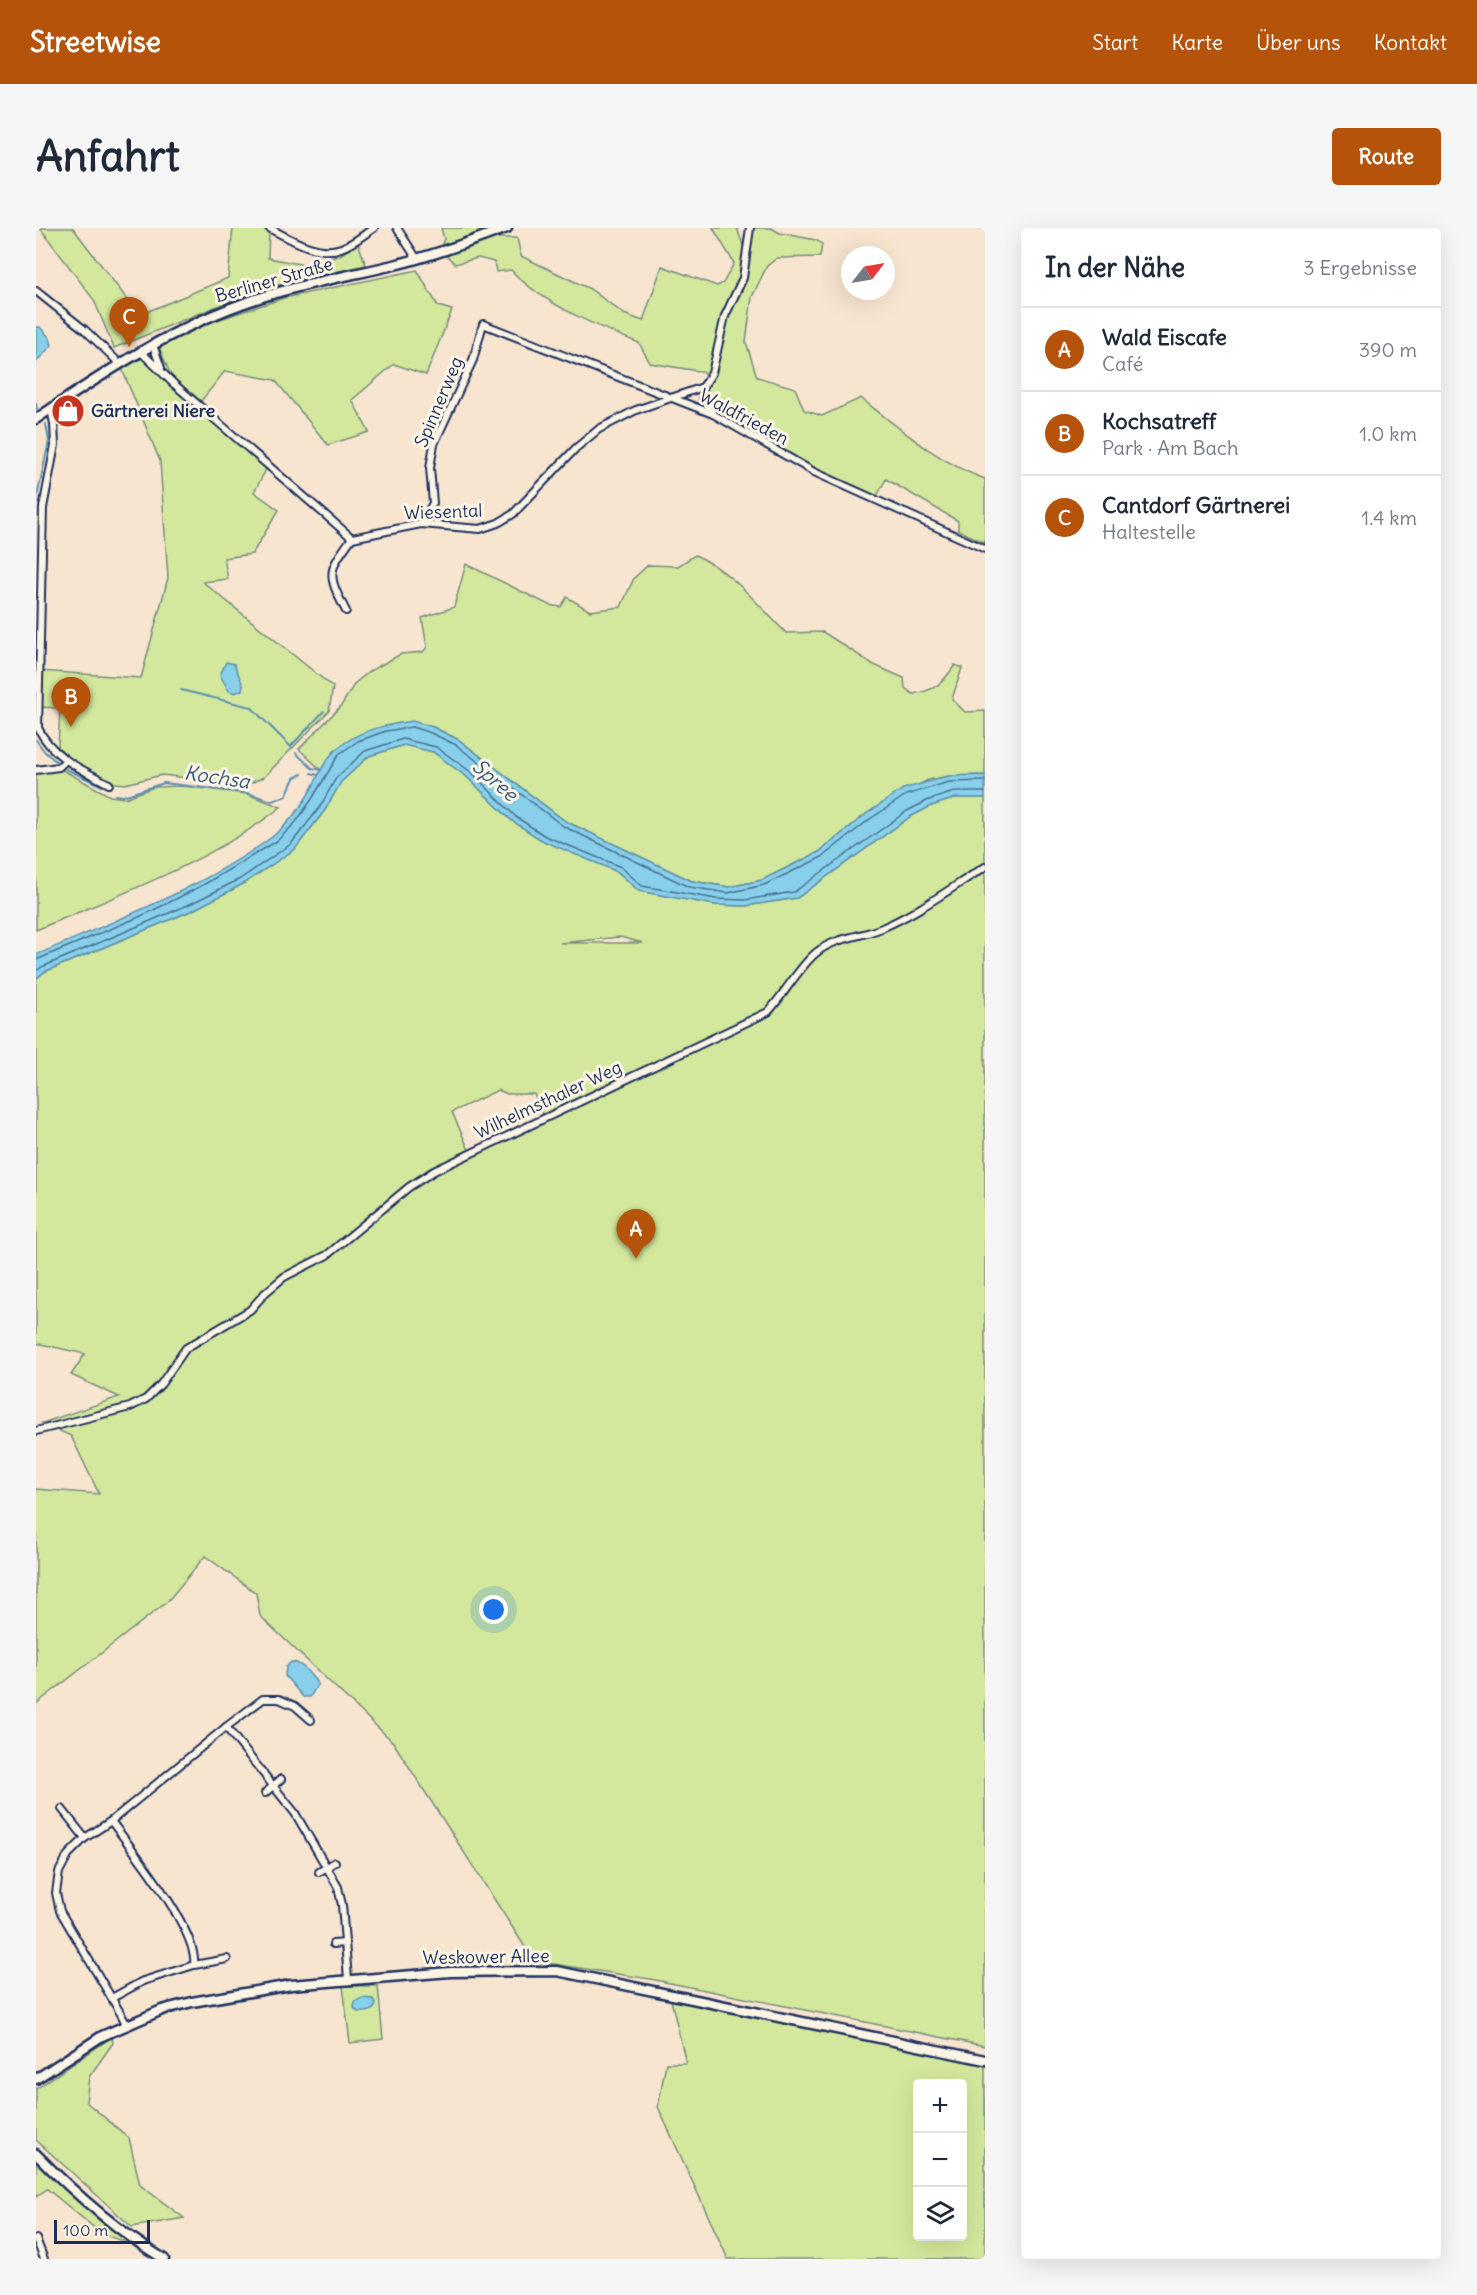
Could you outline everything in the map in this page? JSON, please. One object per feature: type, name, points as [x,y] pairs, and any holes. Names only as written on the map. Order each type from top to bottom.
[{"type":"main road","name":"Berliner Straße","points":[[36,419],[118,364],[197,322],[256,299],[417,259],[507,228]]},
{"type":"main road","name":"Weskower Allee","points":[[36,2079],[102,2036],[126,2025],[192,2002],[291,1985],[450,1972],[557,1971],[985,2060]]},
{"type":"main road","points":[[36,2154],[102,2216],[152,2256],[164,2259]]},
{"type":"street","points":[[269,228],[305,245],[326,250],[340,249],[374,228]]},
{"type":"street","points":[[397,228],[417,259]]},
{"type":"street","points":[[713,414],[704,399],[703,387],[712,373],[725,316],[743,278],[750,228]]},
{"type":"street","points":[[36,291],[86,330],[118,364]]},
{"type":"street","name":"Waldfrieden","points":[[483,324],[713,414],[814,472],[985,549]]},
{"type":"street","name":"Spinnerweg","points":[[421,524],[433,503],[430,468],[434,444],[473,360],[483,324]]},
{"type":"street","points":[[153,345],[163,371]]},
{"type":"street","points":[[140,351],[174,384],[352,538],[333,564],[332,574],[346,611]]},
{"type":"street","name":"Wiesental","points":[[352,538],[421,524],[480,529],[498,523],[513,514],[576,448],[600,429],[636,410],[703,387]]},
{"type":"street","points":[[51,409],[55,445],[42,508],[38,728],[45,742],[65,761],[109,784]]},
{"type":"street","points":[[36,771],[59,767],[65,761]]},
{"type":"street","name":"Wilhelmsthaler Weg","points":[[36,1431],[130,1407],[146,1399],[161,1384],[186,1348],[250,1310],[284,1277],[327,1255],[409,1187],[434,1171],[768,1012],[782,997],[808,959],[818,950],[835,941],[879,929],[915,912],[985,867]]},
{"type":"street","points":[[126,2025],[60,1911],[56,1893],[59,1872],[68,1855],[86,1838],[111,1821],[226,1727],[263,1700],[279,1699],[295,1706],[311,1720]]},
{"type":"street","points":[[226,1727],[295,1813],[341,1894],[348,1979]]},
{"type":"street","points":[[265,1793],[281,1779]]},
{"type":"street","points":[[62,1809],[86,1838]]},
{"type":"street","points":[[111,1821],[154,1877],[180,1918],[196,1957],[194,1965]]},
{"type":"street","points":[[319,1872],[335,1862]]},
{"type":"street","points":[[333,1944],[345,1943]]},
{"type":"street","points":[[112,1998],[143,1981],[194,1965],[227,1959]]},
{"type":"street","points":[[36,2239],[44,2259]]},
{"type":"green space","points":[[40,228],[73,228],[139,315],[228,278],[233,228],[263,228],[269,231],[268,258],[310,266],[340,255],[358,243],[366,265],[279,285],[235,299],[114,348],[94,300]]},
{"type":"green space","points":[[441,228],[482,228],[483,231],[441,246],[444,239]]},
{"type":"green space","points":[[713,228],[737,228],[743,245],[751,228],[771,228],[780,233],[816,240],[822,244],[820,257],[777,258],[767,266],[752,297],[746,342],[757,377],[795,388],[804,410],[822,416],[861,398],[935,454],[985,479],[985,543],[958,530],[958,521],[886,479],[877,496],[809,465],[717,409],[708,398],[704,372],[650,363],[639,343],[571,313],[538,293],[511,270],[496,272],[494,262],[478,258],[455,264],[445,254],[489,238],[517,238],[521,256],[590,289],[624,314],[643,321],[662,266],[717,286],[723,283],[734,263]]},
{"type":"green space","points":[[417,270],[438,306],[452,310],[426,375],[394,364],[352,400],[369,432],[328,445],[275,380],[225,371],[201,401],[171,376],[159,347],[205,324],[284,298]]},
{"type":"green space","points":[[142,358],[170,386],[268,466],[254,492],[279,510],[252,554],[224,558],[228,579],[203,582],[333,687],[329,711],[264,777],[246,785],[162,775],[125,784],[115,783],[75,762],[58,747],[60,708],[38,707],[40,671],[141,678],[168,578],[160,461],[122,369]]},
{"type":"green space","points":[[695,555],[733,579],[786,633],[823,632],[874,665],[904,678],[905,688],[913,694],[938,685],[955,665],[962,668],[952,699],[965,712],[985,711],[985,775],[949,776],[928,780],[866,814],[819,852],[762,880],[729,887],[692,881],[565,821],[459,740],[433,727],[335,750],[321,770],[299,749],[341,706],[355,683],[370,671],[401,654],[423,652],[427,647],[422,618],[454,607],[466,564],[549,605],[561,607],[567,597],[590,611],[621,607],[634,578],[648,565],[678,566]]},
{"type":"green space","points":[[404,745],[433,752],[467,777],[512,821],[618,872],[639,891],[715,905],[745,906],[797,898],[910,817],[931,806],[956,798],[985,798],[985,2046],[650,1979],[534,1961],[393,1742],[260,1616],[256,1593],[205,1556],[167,1602],[36,1704],[36,1489],[99,1494],[71,1436],[42,1423],[119,1397],[71,1375],[85,1354],[36,1343],[36,979],[44,972],[191,911],[243,884],[295,849],[325,810],[341,782],[369,756]],"holes":[[[620,937],[643,943],[561,943]],[[498,1090],[507,1094],[534,1094],[546,1121],[436,1173],[412,1189],[327,1259],[317,1259],[401,1188],[430,1168],[469,1150],[452,1112]]]},
{"type":"green space","points":[[61,769],[110,796],[125,798],[154,787],[183,786],[247,794],[281,807],[195,861],[36,930],[36,773]]},
{"type":"green space","points":[[343,1986],[378,1986],[383,2039],[350,2043]]},
{"type":"green space","points":[[671,2000],[985,2062],[985,2259],[728,2259],[658,2107],[666,2063],[686,2063]]},
{"type":"green space","points":[[112,2037],[113,2043],[89,2077],[86,2102],[129,2138],[140,2185],[184,2218],[132,2227],[36,2140],[36,2089]]},
{"type":"green space","points":[[36,2159],[100,2221],[132,2244],[102,2234],[47,2189],[36,2197]]},
{"type":"water","points":[[36,327],[40,327],[50,338],[52,345],[36,362]]},
{"type":"water","points":[[226,662],[234,664],[243,685],[242,690],[235,693],[229,691],[220,675]]},
{"type":"water","name":"Spree","points":[[412,721],[433,727],[459,740],[565,821],[692,881],[729,887],[762,880],[819,852],[866,814],[903,789],[949,776],[985,775],[985,798],[956,798],[931,806],[910,817],[797,898],[745,906],[715,905],[639,891],[618,872],[543,841],[512,821],[467,777],[433,752],[404,745],[369,756],[341,782],[325,810],[295,849],[243,884],[191,911],[44,972],[36,979],[36,955],[187,888],[245,856],[272,837],[296,812],[328,759],[337,749],[354,737],[372,729]]},
{"type":"water","points":[[291,1662],[303,1667],[318,1684],[310,1697],[303,1697],[285,1676],[286,1667]]},
{"type":"water","points":[[362,1998],[373,1999],[376,2004],[373,2009],[358,2012],[354,2008],[355,2002]]},
{"type":"waterway","name":"Kochsa","points":[[36,403],[37,409]]},
{"type":"waterway","name":"Kochsa","points":[[36,502],[49,441],[46,424]]},
{"type":"waterway","points":[[181,690],[251,707],[292,748]]},
{"type":"waterway","points":[[291,746],[324,711]]},
{"type":"waterway","name":"Kochsa","points":[[36,740],[57,762]]},
{"type":"waterway","points":[[296,753],[312,768],[321,770]]},
{"type":"waterway","name":"Kochsa","points":[[66,769],[102,786]]},
{"type":"waterway","name":"Kochsa","points":[[311,773],[318,775]]},
{"type":"waterway","name":"Kochsa","points":[[115,795],[123,796],[164,783],[247,793],[272,801],[286,796],[294,778],[302,774]]},
{"type":"place","name":"Cantdorf Gärtnerei","points":[[129,347]]},
{"type":"place","name":"Gärtnerei Niere","points":[[68,411]]},
{"type":"place","name":"Kochsatreff","points":[[71,727]]},
{"type":"place","name":"Wald Eiscafe","points":[[636,1259]]}]
